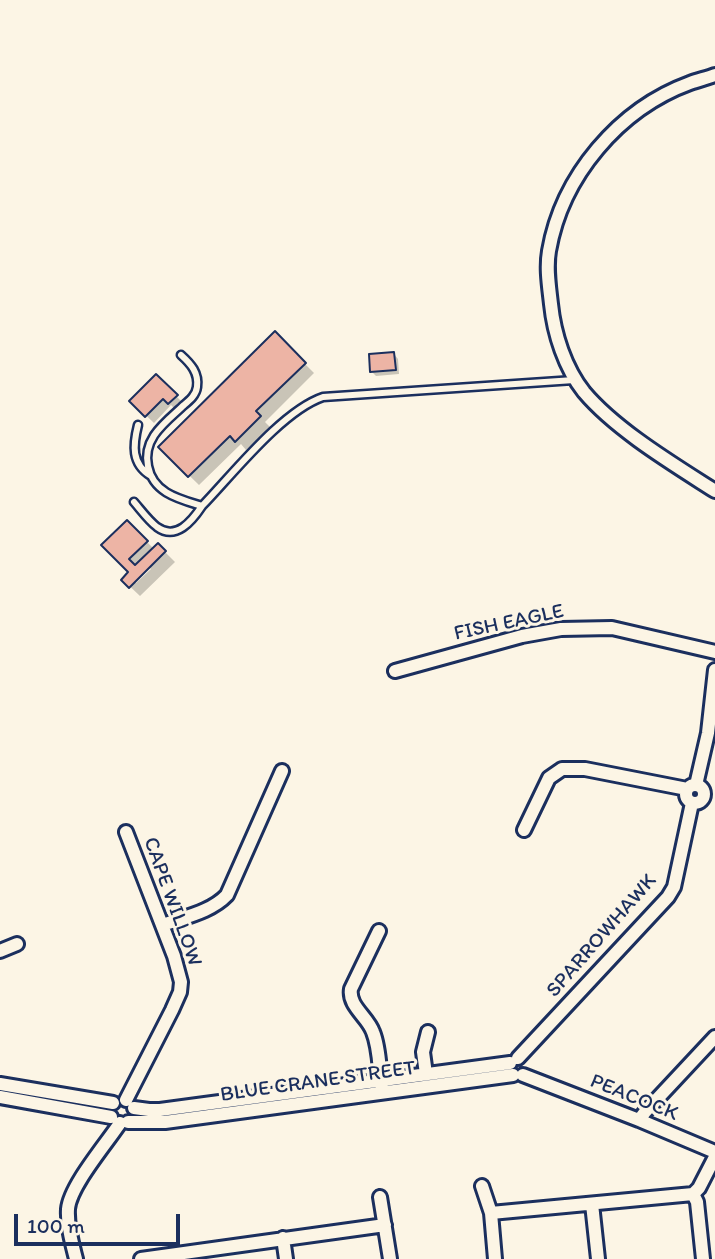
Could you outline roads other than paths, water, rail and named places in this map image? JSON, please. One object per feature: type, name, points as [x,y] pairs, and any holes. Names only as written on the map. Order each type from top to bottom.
[{"type":"street","points":[[715,75],[666,94],[621,124],[602,144],[579,174],[563,203],[549,251],[549,290],[555,330],[576,380],[601,408],[630,433],[715,491]]},
{"type":"street","name":"FISH EAGLE","points":[[395,671],[522,636],[561,629],[612,628],[715,652]]},
{"type":"street","points":[[704,801],[687,800],[686,796],[708,733],[715,670]]},
{"type":"street","points":[[524,830],[549,778],[562,769],[585,769],[691,787]]},
{"type":"street","points":[[163,925],[208,909],[227,895],[282,771]]},
{"type":"street","name":"SPARROWHAWK","points":[[520,1067],[533,1044],[668,897],[674,887],[704,801]]},
{"type":"street","name":"CAPE WILLOW","points":[[124,1104],[180,992],[180,975],[126,832]]},
{"type":"street","points":[[379,931],[350,996],[373,1032],[382,1086]]},
{"type":"street","points":[[0,951],[17,944]]},
{"type":"street","points":[[426,1074],[423,1052],[428,1032]]},
{"type":"street","points":[[639,1120],[715,1037]]},
{"type":"street","name":"BLUE CRANE STREET","points":[[0,1084],[160,1110],[382,1086],[426,1074],[520,1067]]},
{"type":"street","name":"BLUE CRANE STREET","points":[[0,1097],[119,1121],[165,1122],[382,1086],[520,1067]]},
{"type":"street","name":"PEACOCK","points":[[520,1067],[537,1079],[639,1120],[715,1155]]},
{"type":"street","points":[[76,1259],[68,1221],[68,1206],[76,1187],[119,1121],[133,1116],[124,1104],[110,1109],[119,1121]]},
{"type":"street","points":[[491,1213],[693,1194],[699,1188],[715,1155]]},
{"type":"street","points":[[482,1186],[491,1213],[495,1259]]},
{"type":"street","points":[[693,1194],[703,1259]]},
{"type":"street","points":[[380,1197],[390,1259]]},
{"type":"street","points":[[592,1204],[598,1259]]},
{"type":"street","points":[[141,1259],[180,1256],[284,1238],[385,1225]]},
{"type":"street","points":[[284,1238],[286,1259]]},
{"type":"lane","points":[[151,477],[147,455],[149,442],[197,390],[194,368],[181,355]]},
{"type":"lane","points":[[134,502],[157,527],[170,531],[184,528],[254,450],[303,406],[323,397],[576,380]]},
{"type":"lane","points":[[138,425],[134,442],[140,468],[169,494],[202,506]]}]
